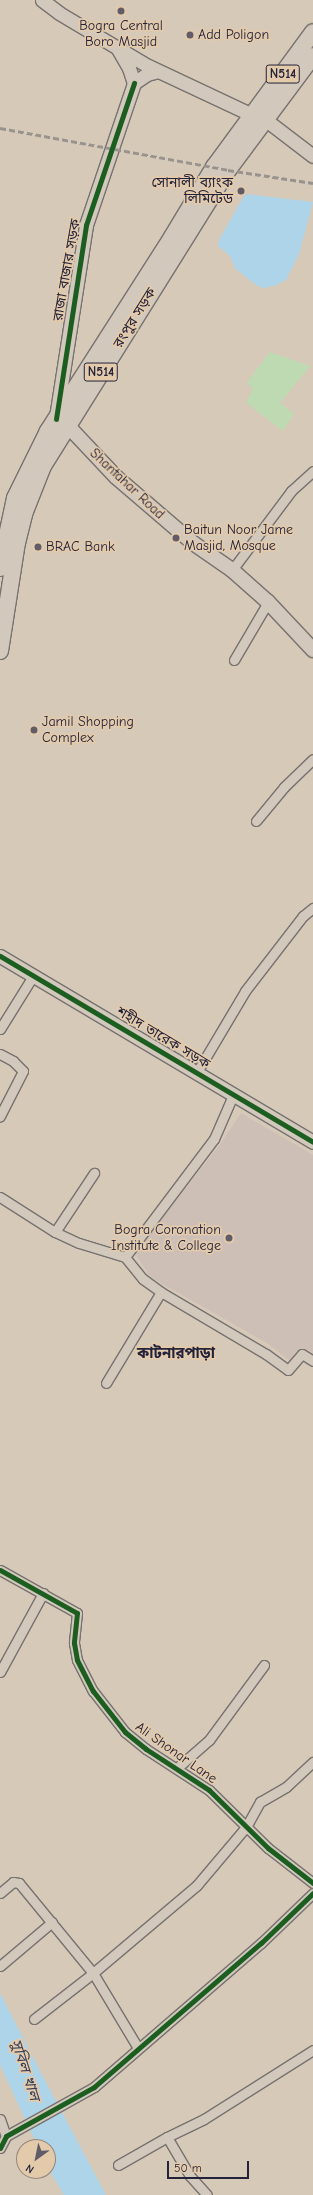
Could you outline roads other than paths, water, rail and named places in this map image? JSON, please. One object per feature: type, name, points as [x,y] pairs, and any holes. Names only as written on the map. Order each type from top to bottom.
[{"type":"highway","name":"রংপুর সড়ক","points":[[0,568],[15,498],[30,464],[62,422],[228,170],[313,32]]},
{"type":"highway","name":"রংপুর সড়ক","points":[[259,118],[313,56]]},
{"type":"highway","name":"রংপুর সড়ক","points":[[0,651],[17,543],[24,514],[62,422]]},
{"type":"main road","name":"Shantahar Road","points":[[62,422],[122,482],[193,543],[232,570],[268,602],[313,650]]},
{"type":"street","points":[[42,0],[117,48],[158,71],[259,118],[313,156]]},
{"type":"street","points":[[117,48],[128,68],[134,84],[147,74],[158,71]]},
{"type":"street","name":"রাজা বাজার সড়ক","points":[[62,422],[86,225],[134,84]]},
{"type":"street","points":[[232,570],[291,491],[313,470]]},
{"type":"street","points":[[234,660],[268,602]]},
{"type":"street","points":[[256,821],[284,787],[313,759]]},
{"type":"street","points":[[197,1072],[245,991],[303,916],[313,908]]},
{"type":"street","name":"শহীদ তারেক সড়ক","points":[[0,956],[313,1142]]},
{"type":"street","points":[[0,1029],[33,976]]},
{"type":"street","points":[[0,1054],[13,1061],[23,1071],[0,1116]]},
{"type":"street","points":[[125,1257],[214,1139],[233,1095]]},
{"type":"street","points":[[55,1232],[94,1173]]},
{"type":"street","points":[[0,1197],[55,1232],[79,1243],[125,1257],[143,1279],[161,1292],[266,1354],[288,1370],[302,1354],[313,1361]]},
{"type":"street","points":[[106,1383],[161,1292]]},
{"type":"street","points":[[0,1570],[42,1593],[0,1672]]},
{"type":"street","name":"Ali Shonar Lane","points":[[42,1593],[77,1613],[74,1643],[77,1660],[93,1691],[125,1732],[146,1749],[209,1790],[268,1848],[313,1883]]},
{"type":"street","points":[[177,1768],[209,1740],[264,1665]]},
{"type":"street","points":[[34,2019],[93,1973],[197,1885],[246,1827],[260,1802],[286,1787],[313,1762]]},
{"type":"street","points":[[0,1893],[13,1882],[19,1883],[93,1973],[138,2048]]},
{"type":"street","points":[[0,2148],[6,2136],[94,2087],[261,1943],[313,1893]]},
{"type":"street","points":[[0,1966],[52,1922]]},
{"type":"street","points":[[118,2165],[167,2137],[204,2119],[313,2050]]},
{"type":"street","points":[[0,2119],[6,2136]]},
{"type":"street","points":[[167,2137],[190,2176],[207,2195]]},
{"type":"water","points":[[245,194],[313,202],[299,254],[286,280],[274,286],[262,288],[252,282],[235,268],[230,256],[218,246],[219,240]]},
{"type":"water","name":"সুবিল খাল","points":[[0,1993],[106,2195],[64,2195],[55,2179],[56,2179],[56,2139],[34,2139],[0,2065]]},
{"type":"railway","points":[[0,128],[228,170],[313,183]]},
{"type":"place","name":"Bogra Central Boro Masjid","points":[[121,11]]},
{"type":"place","name":"Add Poligon","points":[[190,35]]},
{"type":"place","name":"সোনালী ব্যাংক লিমিটেড","points":[[241,191]]},
{"type":"place","name":"Baitun Noor Jame Masjid, Mosque","points":[[176,538]]},
{"type":"place","name":"BRAC Bank","points":[[38,547]]},
{"type":"place","name":"Jamil Shopping Complex","points":[[34,730]]},
{"type":"place","name":"Bogra Coronation Institute & College","points":[[229,1238]]},
{"type":"district","name":"কাটনারপাড়া","points":[[176,1354]]}]
